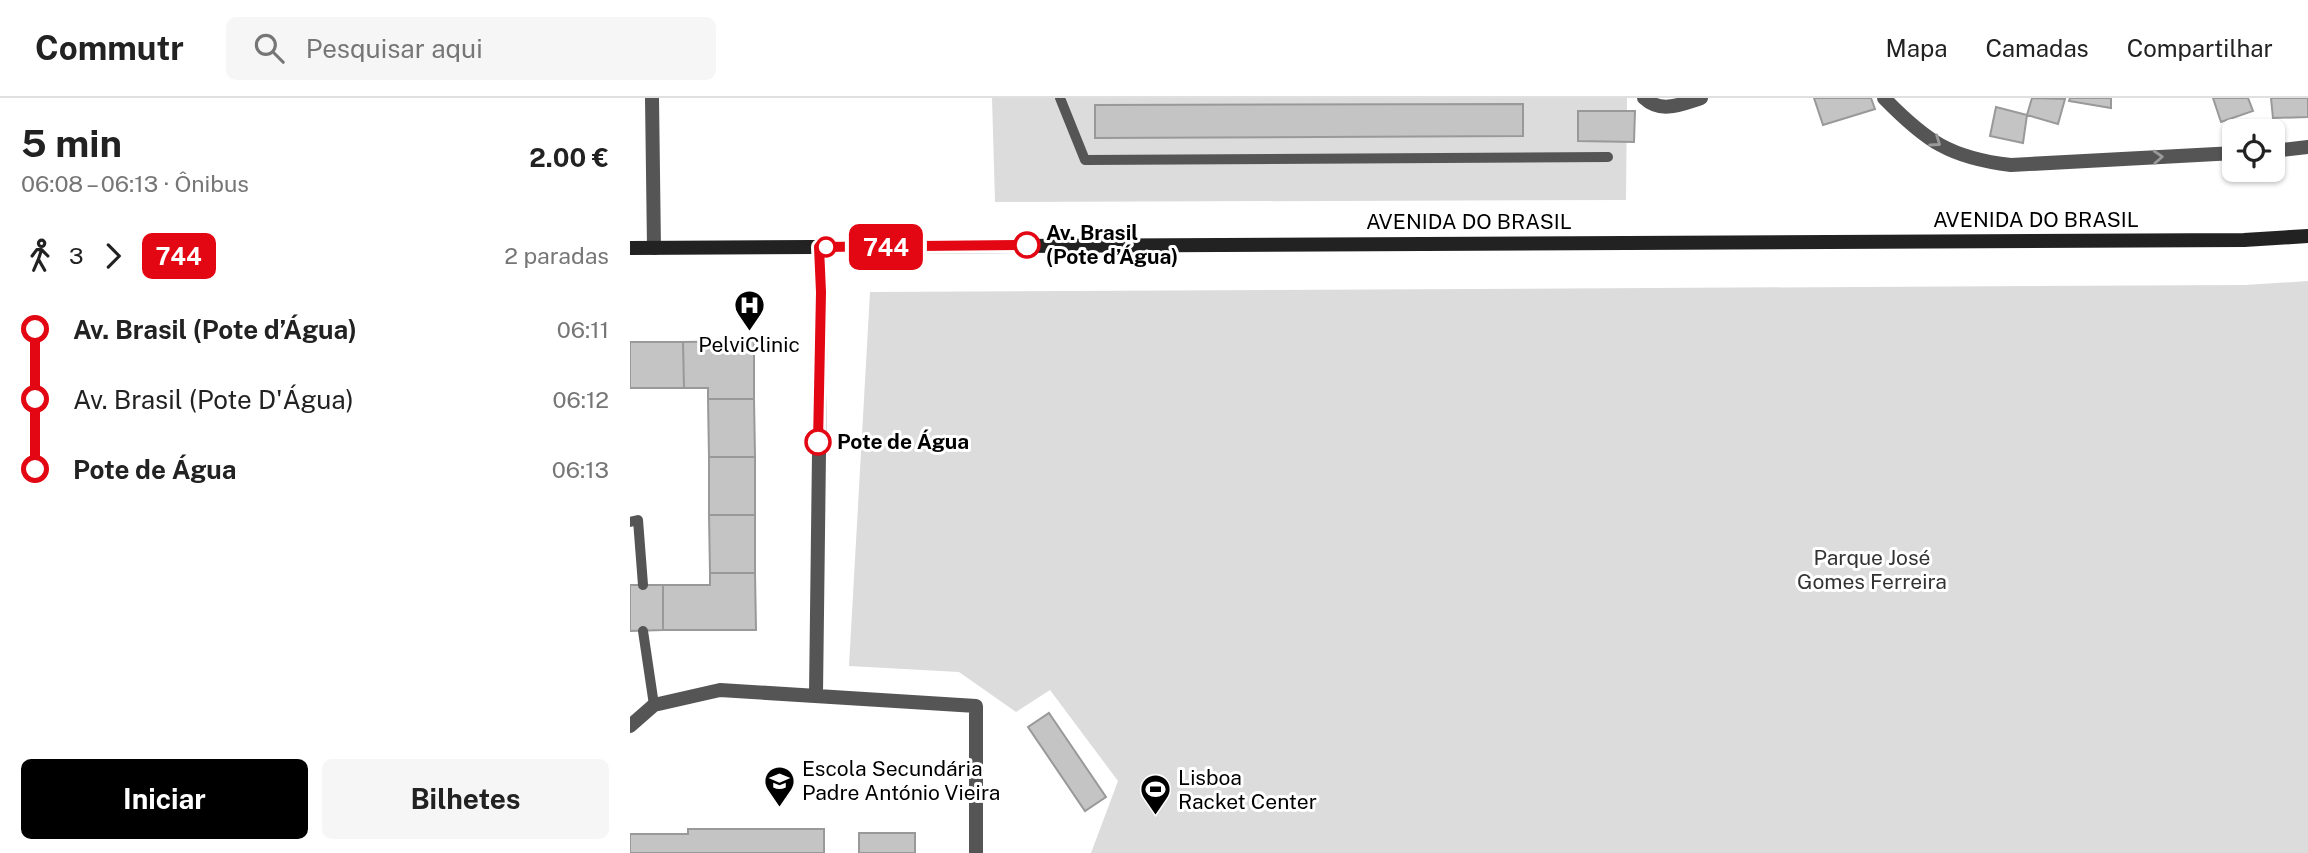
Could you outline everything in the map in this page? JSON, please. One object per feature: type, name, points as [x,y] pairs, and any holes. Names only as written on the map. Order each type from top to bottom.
[{"type":"main road","name":"AVENIDA DO BRASIL","points":[[630,248],[2232,240],[2308,236]]},
{"type":"street","points":[[652,98],[654,248]]},
{"type":"street","points":[[1644,98],[1649,103],[1670,107],[1701,98]]},
{"type":"street","points":[[1884,98],[1910,124],[1949,152],[1979,161],[2011,165],[2222,154]]},
{"type":"street","points":[[2285,150],[2308,147]]},
{"type":"street","points":[[816,694],[821,292],[819,247]]},
{"type":"street","points":[[630,726],[654,705],[720,690],[976,706],[976,853]]},
{"type":"lane","points":[[1060,98],[1085,160],[1608,157]]},
{"type":"lane","points":[[630,522],[638,520],[643,585]]},
{"type":"lane","points":[[643,631],[654,705]]},
{"type":"green space","points":[[992,98],[1627,98],[1626,200],[995,202]]},
{"type":"green space","name":"Parque José Gomes Ferreira","points":[[2308,281],[2308,853],[1091,853],[1118,781],[1050,690],[1016,712],[959,672],[849,666],[870,292],[2245,285]]},
{"type":"building","points":[[1814,98],[1871,98],[1875,109],[1823,125]]},
{"type":"building","points":[[2032,98],[2065,99],[2058,124],[2027,115]]},
{"type":"building","points":[[2070,98],[2111,98],[2111,108],[2069,101]]},
{"type":"building","points":[[2213,98],[2248,98],[2253,111],[2222,119],[2221,122]]},
{"type":"building","points":[[2271,98],[2308,98],[2308,117],[2273,118]]},
{"type":"building","points":[[1523,104],[1523,136],[1095,138],[1095,105]]},
{"type":"building","points":[[1996,107],[2027,115],[2023,143],[1990,136]]},
{"type":"building","points":[[1578,111],[1635,111],[1634,142],[1578,141]]},
{"type":"building","points":[[754,341],[754,399],[708,399],[708,388],[684,388],[683,342]]},
{"type":"building","points":[[630,342],[683,342],[684,388],[630,388]]},
{"type":"building","points":[[708,399],[754,399],[755,457],[709,457]]},
{"type":"building","points":[[709,457],[755,457],[755,515],[709,515]]},
{"type":"building","points":[[709,515],[755,515],[755,573],[710,573]]},
{"type":"building","points":[[710,573],[755,573],[756,630],[663,630],[663,585],[710,585]]},
{"type":"building","points":[[630,585],[663,585],[663,630],[630,631]]},
{"type":"building","points":[[1049,713],[1106,797],[1085,811],[1028,727]]},
{"type":"building","points":[[688,829],[824,829],[824,853],[630,853],[630,834],[688,834]]},
{"type":"building","points":[[859,833],[915,833],[915,853],[859,853]]},
{"type":"bus line","name":"744","points":[[818,442],[821,292],[819,247],[1027,245]]},
{"type":"place","name":"Av. Brasil (Pote d’Água)","points":[[1027,245]]},
{"type":"place","name":"PelviClinic","points":[[749,332]]},
{"type":"place","name":"Pote de Água","points":[[818,442]]},
{"type":"place","name":"Escola Secundária Padre António Vieira","points":[[779,808]]},
{"type":"place","name":"Lisboa Racket Center","points":[[1155,817]]}]
